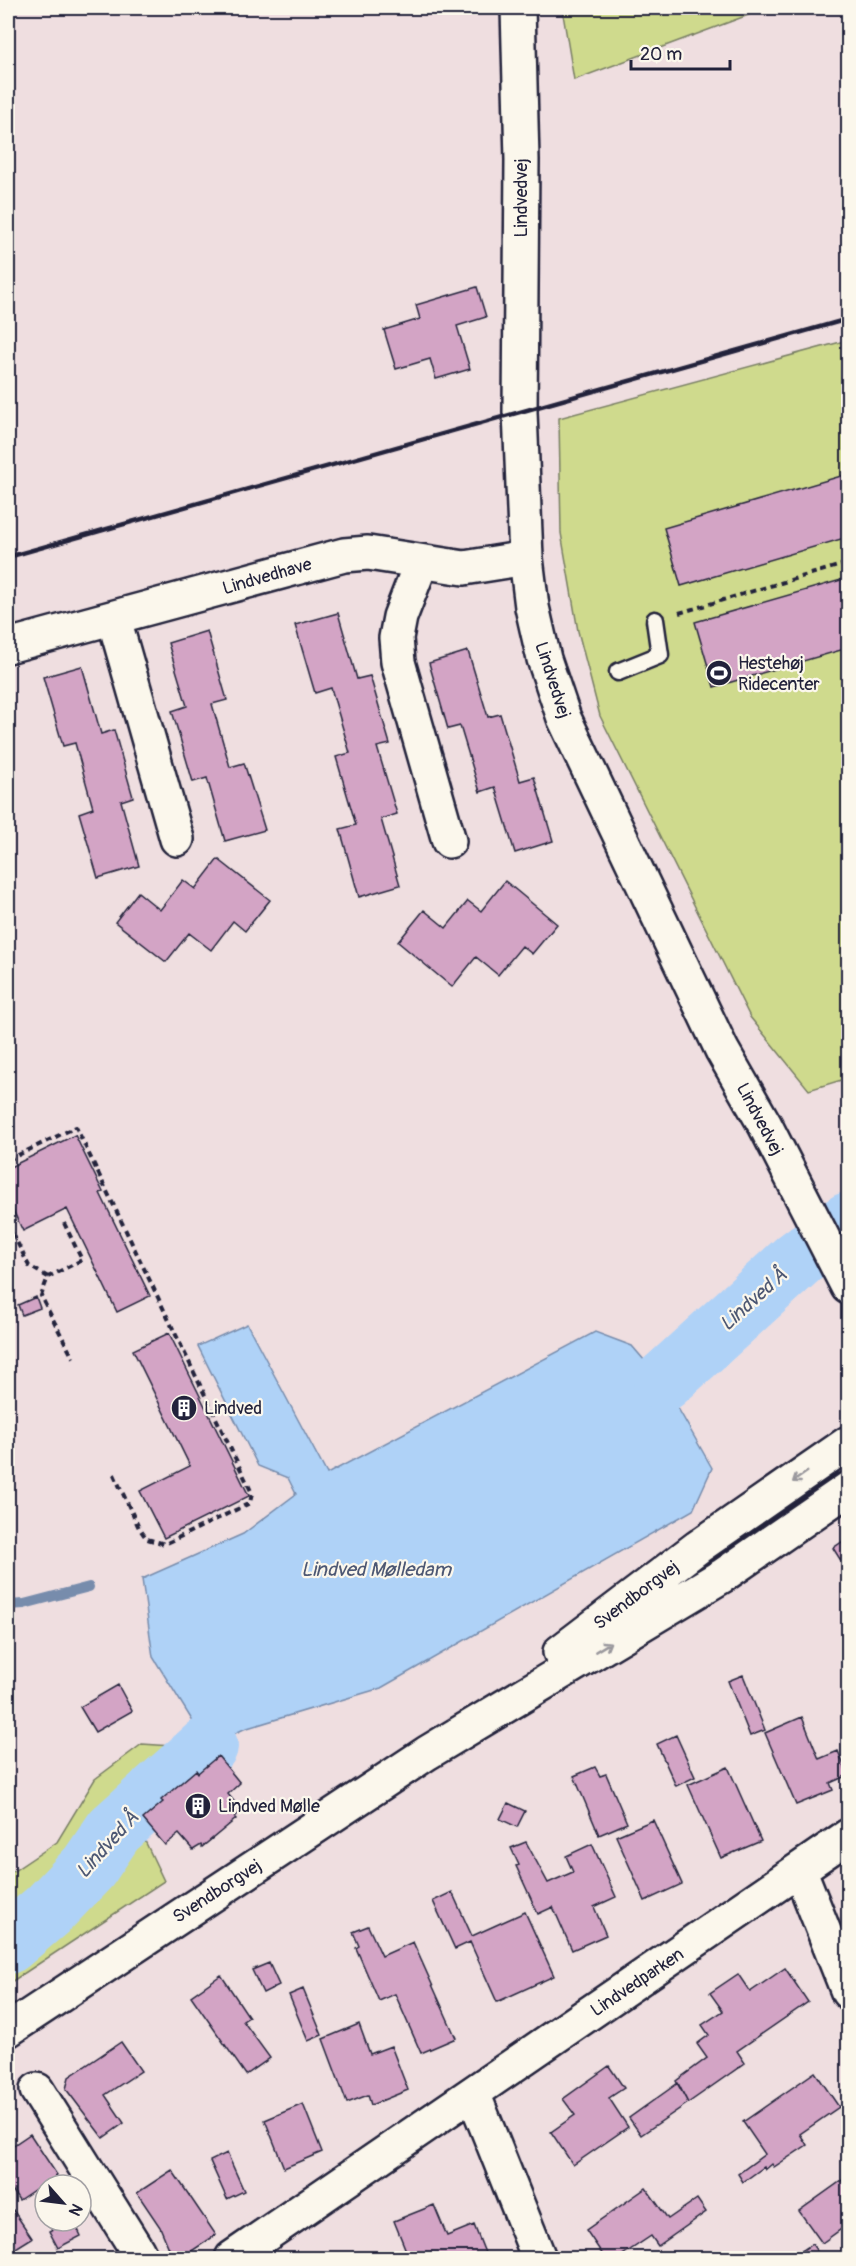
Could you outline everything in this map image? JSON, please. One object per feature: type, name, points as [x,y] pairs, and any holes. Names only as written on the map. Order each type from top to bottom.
[{"type":"street","name":"Lindvedvej","points":[[518,8],[522,160],[520,412],[526,558],[532,607],[544,659],[564,718],[722,1050],[765,1125],[846,1283]]},
{"type":"street","name":"Lindvedhave","points":[[8,646],[344,555],[368,553],[464,568],[526,558]]},
{"type":"street","points":[[421,562],[400,617],[396,638],[398,662],[449,841]]},
{"type":"street","points":[[114,619],[177,839]]},
{"type":"street","name":"Svendborgvej","points":[[427,1753],[698,1547],[849,1443]]},
{"type":"street","name":"Svendborgvej","points":[[8,2030],[427,1753],[722,1576],[849,1489]]},
{"type":"street","name":"Lindvedparken","points":[[232,2259],[849,1836]]},
{"type":"street","points":[[800,1871],[849,1992]]},
{"type":"street","points":[[37,2090],[141,2259]]},
{"type":"street","points":[[473,2093],[539,2259]]},
{"type":"lane","points":[[618,672],[660,655],[656,620]]},
{"type":"path","points":[[656,620],[849,563]]},
{"type":"path","points":[[8,1160],[76,1127],[252,1493],[250,1503],[165,1544],[147,1539],[139,1528],[112,1470]]},
{"type":"path","points":[[64,1223],[82,1260],[48,1277],[40,1296],[73,1358]]},
{"type":"path","points":[[8,1224],[29,1266],[48,1277]]},
{"type":"green space","points":[[562,8],[767,8],[574,80]]},
{"type":"green space","name":"Hestehøj Ridecenter","points":[[848,340],[848,1078],[809,1090],[750,1017],[600,716],[578,631],[561,533],[559,418]]},
{"type":"green space","points":[[142,1744],[172,1746],[179,1766],[128,1805],[164,1881],[8,1984],[8,1875],[57,1842],[95,1779]]},
{"type":"water","name":"Lindved Mølledam","points":[[247,1324],[327,1474],[595,1332],[632,1346],[663,1382],[712,1468],[693,1510],[381,1688],[244,1729],[208,1746],[153,1657],[142,1579],[243,1534],[296,1494],[288,1478],[258,1466],[198,1346]]},
{"type":"building","points":[[477,287],[486,317],[457,326],[470,369],[436,379],[430,359],[396,369],[384,330],[420,319],[416,305]]},
{"type":"building","points":[[848,474],[848,537],[681,586],[664,528]]},
{"type":"building","points":[[848,578],[848,648],[714,687],[695,622]]},
{"type":"building","points":[[338,613],[357,679],[370,676],[390,744],[377,747],[397,814],[381,819],[400,885],[359,897],[340,829],[356,825],[336,757],[350,753],[331,688],[315,693],[295,625]]},
{"type":"building","points":[[207,631],[227,700],[212,704],[230,767],[244,763],[265,830],[225,841],[207,778],[193,782],[172,711],[187,706],[168,643]]},
{"type":"building","points":[[468,651],[488,717],[500,714],[520,781],[534,777],[553,841],[515,853],[495,787],[480,792],[460,726],[448,729],[429,663]]},
{"type":"building","points":[[82,666],[101,734],[114,730],[133,797],[121,801],[139,866],[98,878],[79,813],[93,808],[75,743],[63,746],[43,677]]},
{"type":"building","points":[[218,859],[270,900],[245,931],[233,921],[211,950],[189,933],[166,962],[115,922],[138,892],[160,910],[183,880],[195,889]]},
{"type":"building","points":[[505,881],[557,924],[532,954],[522,946],[498,975],[476,957],[452,987],[398,942],[424,910],[446,928],[468,901],[481,911]]},
{"type":"building","points":[[75,1135],[103,1192],[100,1193],[150,1296],[117,1312],[67,1209],[23,1231],[8,1200],[8,1168]]},
{"type":"building","points":[[36,1297],[40,1308],[22,1315],[18,1305]]},
{"type":"building","name":"Lindved","points":[[169,1333],[249,1496],[164,1538],[140,1491],[190,1466],[133,1350]]},
{"type":"building","points":[[848,1538],[848,1572],[833,1548]]},
{"type":"building","points":[[743,1675],[765,1730],[750,1736],[728,1681]]},
{"type":"building","points":[[118,1685],[132,1711],[95,1732],[80,1707]]},
{"type":"building","points":[[802,1717],[819,1759],[838,1751],[848,1775],[830,1783],[833,1790],[796,1805],[765,1733]]},
{"type":"building","points":[[676,1735],[695,1777],[676,1786],[657,1744]]},
{"type":"building","name":"Lindved Mølle","points":[[218,1756],[240,1783],[228,1794],[241,1810],[234,1817],[236,1819],[202,1847],[201,1845],[193,1850],[179,1834],[165,1845],[143,1819],[196,1770],[198,1773]]},
{"type":"building","points":[[595,1767],[600,1776],[606,1774],[627,1823],[599,1835],[574,1776]]},
{"type":"building","points":[[728,1767],[761,1841],[721,1858],[688,1785]]},
{"type":"building","points":[[508,1803],[525,1811],[517,1827],[500,1819]]},
{"type":"building","points":[[653,1820],[682,1884],[645,1901],[616,1836]]},
{"type":"building","points":[[526,1842],[548,1883],[573,1872],[566,1856],[592,1844],[616,1897],[594,1907],[606,1935],[572,1950],[553,1907],[538,1914],[516,1866],[519,1865],[511,1848]]},
{"type":"building","points":[[452,1892],[472,1936],[525,1912],[554,1976],[497,2002],[470,1942],[455,1949],[433,1901]]},
{"type":"building","points":[[368,1926],[382,1956],[413,1942],[456,2038],[421,2053],[395,1994],[379,2001],[356,1948],[359,1946],[353,1932]]},
{"type":"building","points":[[269,1963],[279,1985],[263,1993],[252,1970]]},
{"type":"building","points":[[785,1968],[808,2002],[737,2051],[745,2063],[688,2103],[676,2081],[707,2058],[697,2044],[709,2035],[702,2025],[723,2011],[710,1993],[738,1974],[750,1992]]},
{"type":"building","points":[[221,1975],[249,2017],[243,2021],[270,2058],[246,2075],[191,1996]]},
{"type":"building","points":[[303,1989],[322,2035],[308,2041],[289,1995]]},
{"type":"building","points":[[359,2024],[370,2054],[391,2046],[408,2090],[371,2105],[368,2095],[347,2103],[323,2039]]},
{"type":"building","points":[[121,2042],[141,2071],[105,2095],[124,2123],[103,2138],[66,2089],[69,2077]]},
{"type":"building","points":[[609,2066],[624,2088],[609,2098],[628,2127],[573,2165],[551,2132],[575,2115],[563,2099]]},
{"type":"building","points":[[815,2072],[839,2107],[800,2134],[807,2145],[774,2167],[772,2164],[765,2170],[764,2167],[743,2182],[738,2174],[765,2154],[743,2122]]},
{"type":"building","points":[[678,2083],[688,2103],[641,2135],[629,2118]]},
{"type":"building","points":[[303,2104],[322,2152],[284,2168],[265,2120]]},
{"type":"building","points":[[30,2134],[56,2173],[33,2173],[33,2191],[19,2200],[11,2188],[8,2190],[8,2149]]},
{"type":"building","points":[[227,2153],[244,2191],[227,2199],[210,2161]]},
{"type":"building","points":[[172,2170],[216,2235],[181,2258],[173,2258],[160,2227],[137,2193]]},
{"type":"building","points":[[848,2176],[848,2224],[822,2243],[799,2211]]},
{"type":"building","points":[[646,2188],[668,2219],[697,2199],[706,2212],[658,2246],[651,2236],[618,2258],[605,2258],[586,2230]]},
{"type":"building","points":[[434,2205],[447,2236],[474,2225],[487,2258],[409,2258],[394,2221]]},
{"type":"building","points":[[13,2210],[32,2238],[8,2253],[8,2213]]},
{"type":"building","points":[[50,2233],[80,2233],[81,2236],[58,2248]]},
{"type":"building","points":[[812,2244],[821,2257],[791,2258]]},
{"type":"waterway","name":"Lindved Å","points":[[663,1382],[798,1259],[848,1222]]},
{"type":"waterway","points":[[8,1605],[24,1604],[89,1587]]},
{"type":"waterway","name":"Lindved Å","points":[[8,1944],[49,1909],[89,1867],[114,1830],[208,1746]]},
{"type":"railway","points":[[8,557],[848,319]]},
{"type":"place","name":"Hestehøj Ridecenter","points":[[719,673]]},
{"type":"place","name":"Lindved","points":[[184,1408]]},
{"type":"place","name":"Lindved Mølle","points":[[198,1806]]}]
